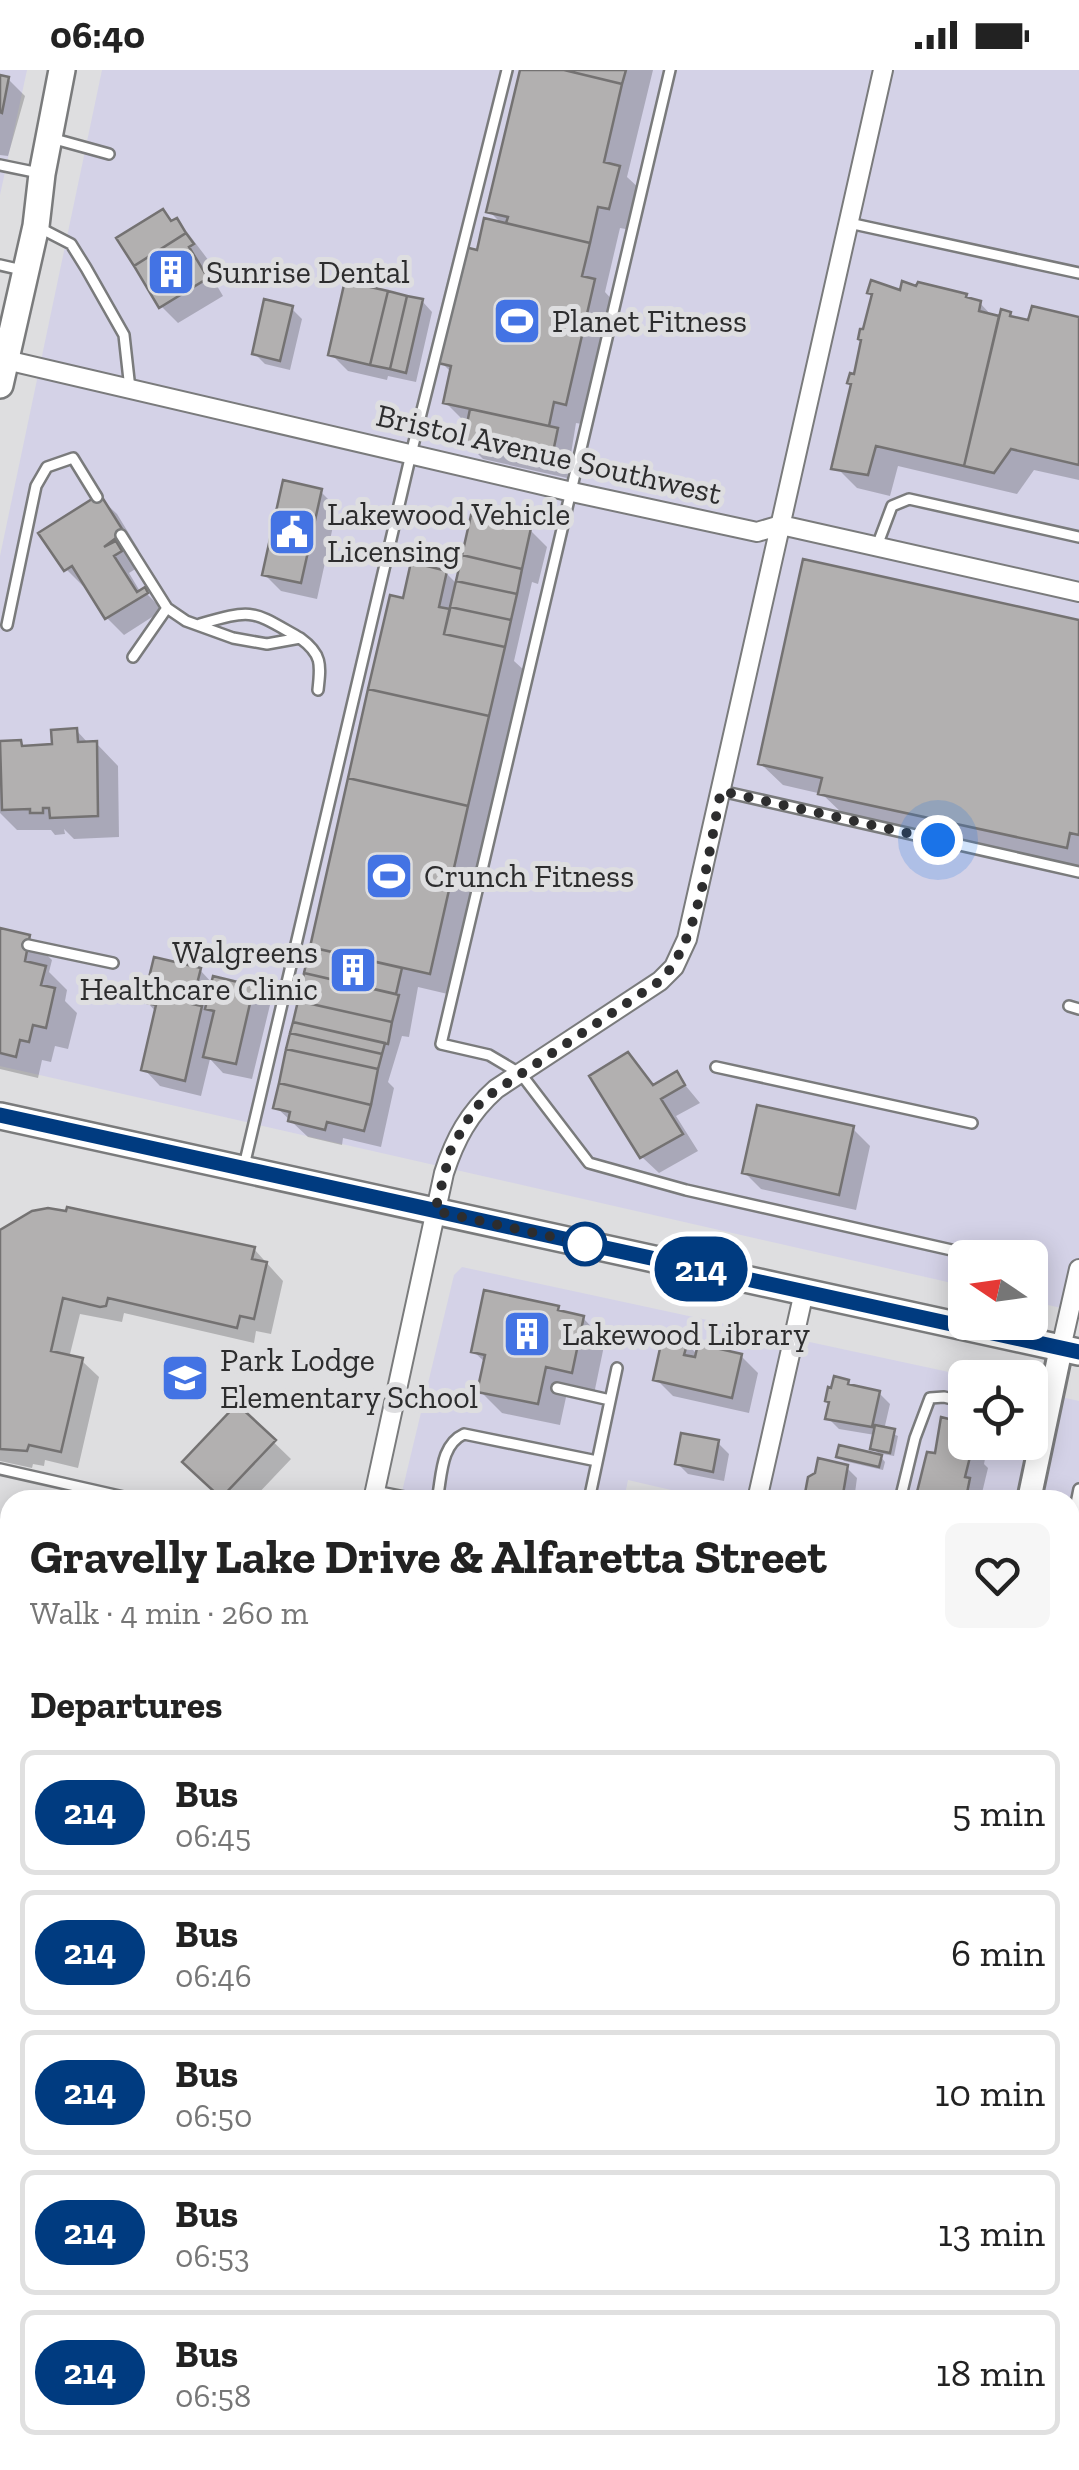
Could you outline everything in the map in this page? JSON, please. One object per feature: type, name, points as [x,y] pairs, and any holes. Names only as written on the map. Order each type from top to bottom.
[{"type":"main road","points":[[3,372],[36,226],[62,70]]},
{"type":"main road","points":[[0,1116],[1070,1350]]},
{"type":"street","points":[[375,1490],[435,1211],[460,1130],[485,1098],[660,981],[674,967],[694,916],[883,70]]},
{"type":"street","name":"Bristol Avenue Southwest","points":[[3,372],[130,389],[757,532],[781,525],[1079,592]]},
{"type":"street","points":[[1048,1404],[1070,1350],[1079,1269]]},
{"type":"street","points":[[759,1490],[804,1292]]},
{"type":"street","points":[[1030,1490],[1033,1460]]},
{"type":"lane","points":[[244,1168],[411,454],[508,70]]},
{"type":"lane","points":[[670,70],[441,1044],[489,1056],[521,1074],[589,1163],[686,1190],[948,1250]]},
{"type":"lane","points":[[48,138],[109,154]]},
{"type":"lane","points":[[0,165],[42,174]]},
{"type":"lane","points":[[849,224],[1079,274]]},
{"type":"lane","points":[[36,226],[70,244],[86,268],[124,334],[130,389]]},
{"type":"lane","points":[[0,264],[26,270]]},
{"type":"lane","points":[[7,625],[36,486],[47,467],[73,458],[97,496]]},
{"type":"lane","points":[[877,546],[892,506],[909,499],[1079,537]]},
{"type":"lane","points":[[120,535],[167,608],[186,621],[233,638],[267,644],[300,638]]},
{"type":"lane","points":[[133,657],[167,608]]},
{"type":"lane","points":[[200,624],[257,614],[300,638],[316,650],[321,661],[318,690]]},
{"type":"lane","points":[[721,791],[1079,872]]},
{"type":"lane","points":[[28,945],[112,963]]},
{"type":"lane","points":[[716,1067],[972,1122]]},
{"type":"lane","points":[[591,1490],[617,1368]]},
{"type":"lane","points":[[557,1388],[610,1400]]},
{"type":"lane","points":[[902,1490],[930,1398],[948,1398]]},
{"type":"lane","points":[[439,1490],[450,1442],[464,1434],[597,1461]]},
{"type":"lane","points":[[0,1470],[91,1490]]},
{"type":"shaded area","points":[[0,70],[27,70],[0,195]]},
{"type":"shaded area","points":[[102,70],[1079,70],[1079,1312],[1048,1305],[1048,1240],[948,1240],[948,1282],[0,1066],[0,556]]},
{"type":"shaded area","points":[[462,1267],[948,1372],[948,1460],[1048,1460],[1048,1394],[1079,1401],[1079,1490],[671,1490],[628,1480],[626,1490],[402,1490],[454,1275]]},
{"type":"building","points":[[520,70],[564,70],[622,84],[604,162],[620,166],[609,209],[598,207],[590,243],[506,223],[508,217],[486,212]]},
{"type":"building","points":[[564,70],[626,70],[622,84]]},
{"type":"building","points":[[0,75],[9,77],[2,113],[0,112]]},
{"type":"building","points":[[163,209],[171,221],[177,218],[186,233],[134,266],[116,238]]},
{"type":"building","name":"Planet Fitness","points":[[484,218],[590,243],[582,276],[595,279],[566,405],[554,402],[549,426],[443,403],[451,366],[438,363],[465,247],[477,250]]},
{"type":"building","name":"Sunrise Dental","points":[[186,233],[194,244],[189,247],[208,278],[159,308],[134,266]]},
{"type":"building","points":[[346,276],[367,280],[366,286],[388,291],[370,365],[328,355]]},
{"type":"building","points":[[871,280],[900,290],[902,281],[967,294],[966,297],[981,301],[979,311],[999,316],[964,466],[876,446],[868,475],[831,469],[851,384],[847,383],[850,373],[854,374],[860,329],[872,294],[867,293]]},
{"type":"building","points":[[388,291],[407,296],[390,369],[370,365]]},
{"type":"building","points":[[407,296],[423,299],[406,373],[390,369]]},
{"type":"building","points":[[264,299],[293,306],[280,361],[252,354]]},
{"type":"building","points":[[1032,306],[1079,317],[1079,465],[1011,449],[994,473],[964,466],[1001,309],[1011,312],[1010,316],[1028,320]]},
{"type":"building","points":[[470,409],[558,428],[551,462],[463,443]]},
{"type":"building","name":"Lakewood Vehicle Licensing","points":[[283,480],[322,489],[301,583],[262,575]]},
{"type":"building","points":[[100,494],[124,532],[104,547],[116,541],[122,551],[114,556],[137,592],[145,587],[148,593],[105,619],[72,566],[64,571],[38,533]]},
{"type":"building","points":[[471,515],[531,528],[522,569],[462,555]]},
{"type":"building","points":[[462,555],[522,569],[517,594],[456,581]]},
{"type":"building","points":[[803,559],[1079,620],[1079,835],[1070,833],[1067,848],[818,794],[822,778],[758,764]]},
{"type":"building","points":[[411,562],[447,571],[439,607],[450,609],[444,634],[505,647],[489,716],[368,689],[390,595],[403,598]]},
{"type":"building","points":[[456,581],[517,594],[511,620],[450,607]]},
{"type":"building","points":[[450,607],[511,620],[505,647],[444,634]]},
{"type":"building","points":[[368,689],[489,716],[468,806],[348,778]]},
{"type":"building","points":[[77,728],[78,742],[97,741],[98,816],[50,818],[49,808],[43,808],[43,813],[30,813],[30,809],[2,810],[0,741],[21,740],[22,746],[52,744],[51,730]]},
{"type":"building","name":"Crunch Fitness","points":[[348,778],[468,806],[430,974],[310,947]]},
{"type":"building","points":[[0,928],[30,935],[25,961],[46,966],[41,985],[55,988],[46,1028],[33,1025],[29,1042],[20,1040],[16,1057],[0,1053]]},
{"type":"building","name":"Walgreens Healthcare Clinic","points":[[310,947],[402,968],[396,994],[304,973]]},
{"type":"building","points":[[154,957],[201,968],[192,1004],[202,1006],[185,1081],[141,1070],[156,1005],[143,1002]]},
{"type":"building","points":[[304,973],[399,995],[392,1022],[298,1001]]},
{"type":"building","points":[[213,976],[254,986],[236,1064],[203,1057],[214,1011],[205,1009]]},
{"type":"building","points":[[298,1001],[392,1022],[388,1044],[293,1022]]},
{"type":"building","points":[[293,1022],[385,1043],[382,1054],[290,1033]]},
{"type":"building","points":[[290,1033],[382,1054],[378,1069],[286,1049]]},
{"type":"building","points":[[286,1049],[378,1069],[371,1105],[279,1083]]},
{"type":"building","points":[[628,1052],[653,1085],[677,1071],[685,1085],[661,1099],[683,1134],[640,1158],[589,1076]]},
{"type":"building","points":[[279,1083],[371,1105],[364,1131],[327,1122],[325,1130],[288,1121],[290,1112],[273,1108]]},
{"type":"building","points":[[757,1105],[854,1126],[839,1195],[742,1173]]},
{"type":"building","points":[[67,1207],[255,1247],[252,1259],[267,1262],[254,1319],[240,1316],[237,1328],[108,1298],[106,1306],[100,1307],[63,1298],[51,1351],[83,1358],[61,1452],[29,1445],[27,1451],[0,1449],[0,1230],[32,1211],[66,1211]]},
{"type":"building","name":"Lakewood Library","points":[[484,1290],[559,1306],[558,1310],[584,1316],[572,1373],[546,1367],[538,1404],[477,1392],[485,1355],[471,1352]]},
{"type":"building","points":[[663,1335],[688,1341],[684,1355],[695,1357],[698,1344],[742,1354],[732,1398],[653,1380]]},
{"type":"building","points":[[834,1376],[849,1380],[848,1384],[880,1391],[872,1427],[825,1419],[829,1402],[825,1401]]},
{"type":"building","points":[[237,1404],[276,1440],[229,1490],[212,1490],[182,1462]]},
{"type":"building","points":[[941,1417],[948,1419],[948,1460],[969,1460],[965,1477],[970,1478],[968,1490],[918,1490],[927,1452],[935,1453]]},
{"type":"building","points":[[875,1425],[895,1429],[890,1453],[870,1449]]},
{"type":"building","points":[[681,1433],[719,1440],[713,1472],[675,1464]]},
{"type":"building","points":[[839,1445],[882,1455],[879,1467],[836,1457]]},
{"type":"building","points":[[818,1458],[848,1465],[844,1490],[806,1490],[808,1477],[815,1473]]},
{"type":"bus line","name":"214","points":[[0,1115],[1079,1352]]},
{"type":"place","name":"Sunrise Dental","points":[[171,272]]},
{"type":"place","name":"Planet Fitness","points":[[517,321]]},
{"type":"place","name":"Lakewood Vehicle Licensing","points":[[292,532]]},
{"type":"place","name":"Crunch Fitness","points":[[389,876]]},
{"type":"place","name":"Walgreens Healthcare Clinic","points":[[353,970]]},
{"type":"place","name":"Lakewood Library","points":[[527,1334]]},
{"type":"place","name":"Park Lodge Elementary School","points":[[185,1378]]},
{"type":"route","points":[[585,1244],[435,1211],[451,1149],[473,1111],[496,1089],[660,981],[674,967],[694,916],[721,791],[938,840]]}]
